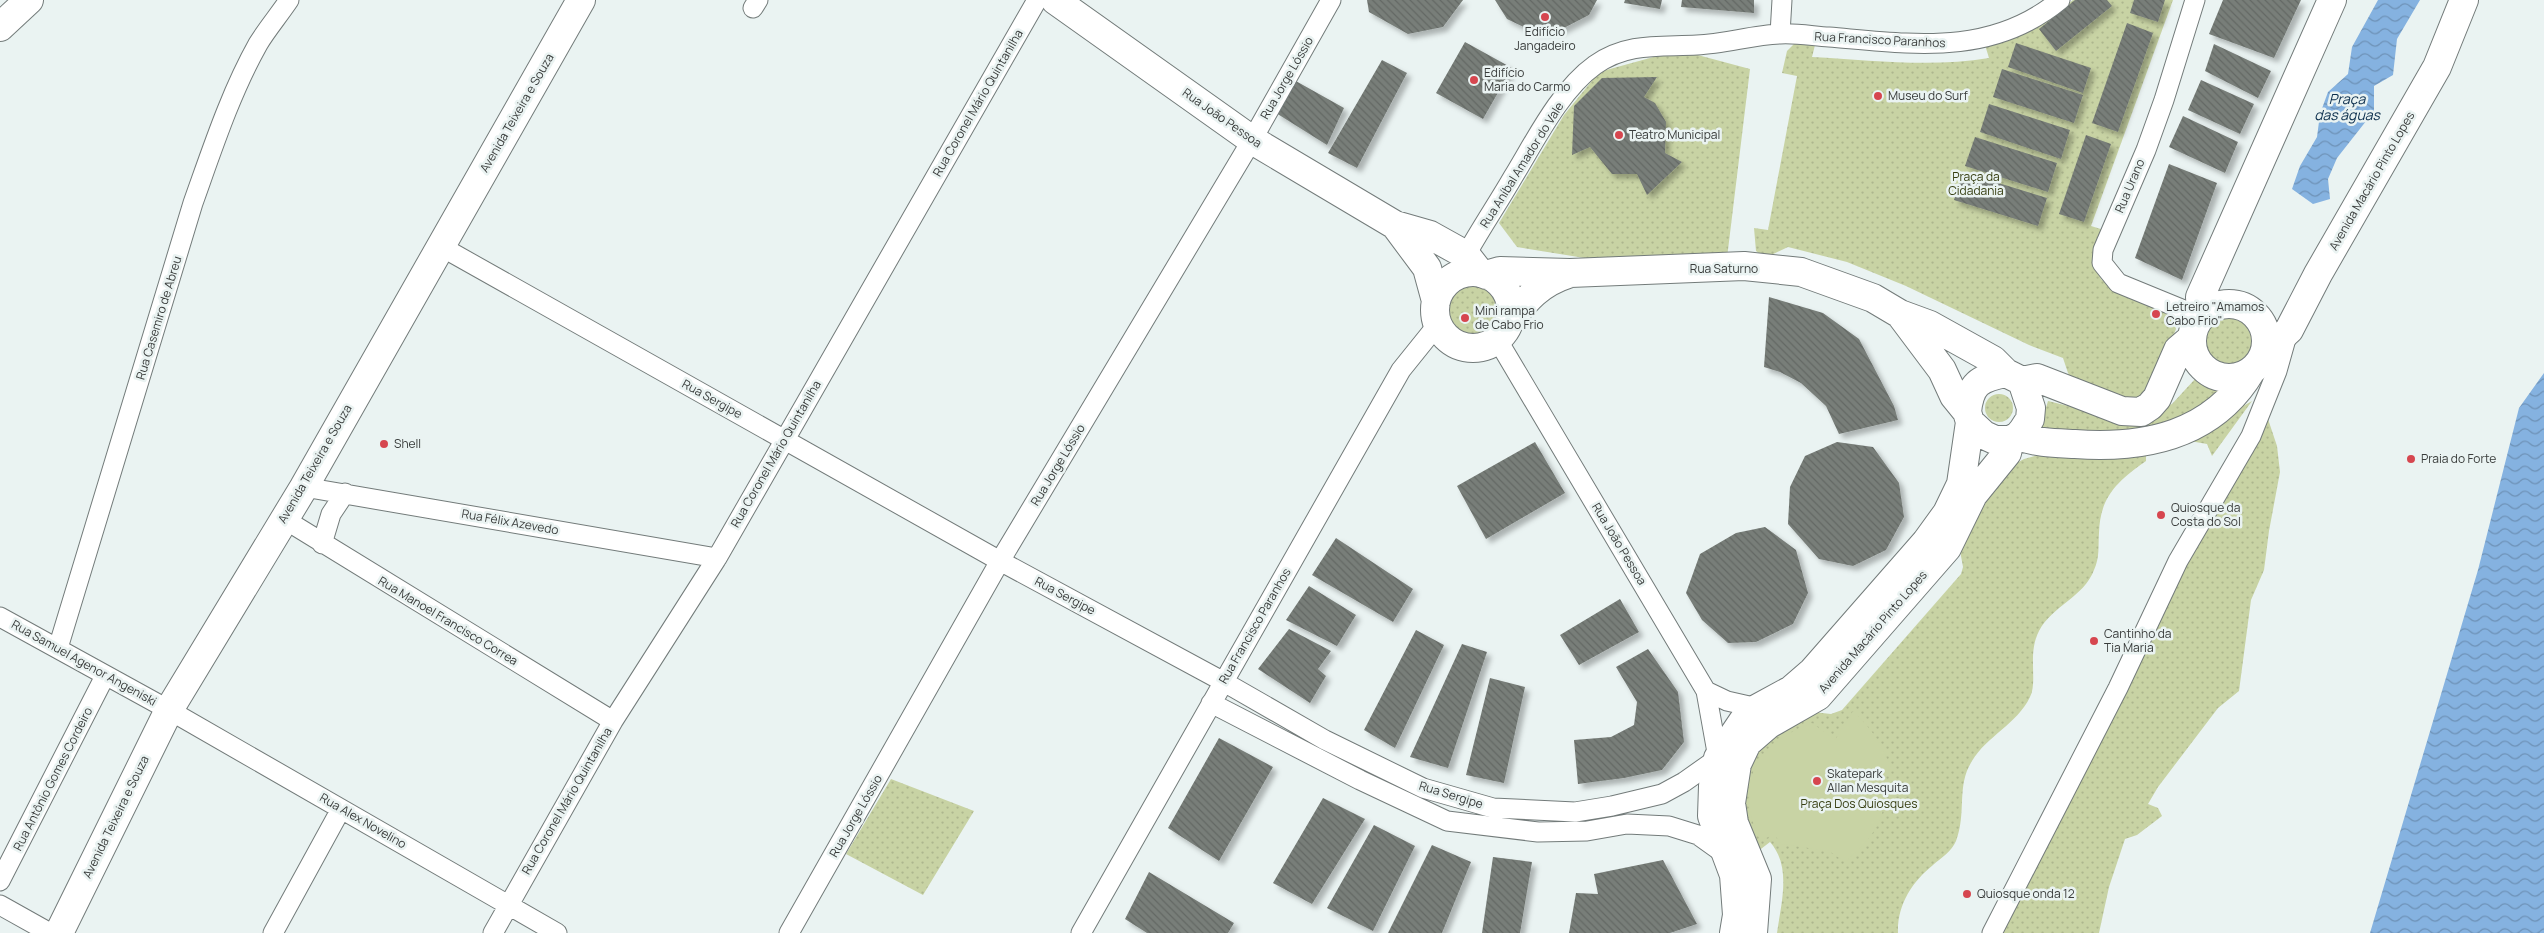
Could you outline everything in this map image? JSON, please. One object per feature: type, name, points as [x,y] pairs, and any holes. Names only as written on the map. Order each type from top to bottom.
[{"type":"main road","points":[[0,27],[29,0]]},
{"type":"main road","name":"Avenida Teixeira e Souza","points":[[59,933],[169,710],[304,487],[581,0]]},
{"type":"main road","name":"Rua João Pessoa","points":[[1055,0],[1252,140],[1395,225],[1430,235],[1478,267]]},
{"type":"main road","points":[[2197,327],[2220,305],[2243,306],[2260,319],[2265,330],[2258,361],[2241,376],[2228,378],[2211,373],[2198,361],[2193,350],[2200,296],[2332,0]]},
{"type":"main road","name":"Avenida Macário Pinto Lopes","points":[[2014,438],[2035,442],[2115,446],[2160,439],[2203,421],[2237,393],[2258,361],[2289,330],[2318,274],[2437,66],[2464,0]]},
{"type":"main road","name":"Rua João Pessoa","points":[[1395,225],[1427,268],[1437,313]]},
{"type":"main road","name":"Rua Saturno","points":[[1478,267],[1500,270],[1570,273],[1744,266],[1801,272],[1873,298],[1900,314],[1930,325],[1993,360],[2014,377]]},
{"type":"main road","points":[[1478,267],[1502,286],[1510,302],[1503,330],[1476,348],[1464,347],[1453,342],[1444,334],[1437,313],[1440,290],[1458,275],[1478,267]]},
{"type":"main road","name":"Rua Saturno","points":[[1503,330],[1536,288],[1570,273]]},
{"type":"main road","name":"Rua Saturno","points":[[1900,314],[1942,370],[1954,396],[1969,417]]},
{"type":"main road","name":"Avenida Macário Pinto Lopes","points":[[1734,933],[1736,893],[1734,874],[1712,816],[1712,786],[1718,758],[1743,721],[1758,708],[1791,690],[1813,672],[1926,542],[1947,513],[1960,484],[1969,417],[1969,399],[1977,384],[1991,376],[2037,378],[2122,411],[2130,413],[2141,412],[2157,398],[2178,350],[2197,327]]},
{"type":"main road","name":"Avenida Macário Pinto Lopes","points":[[1753,933],[1757,879],[1734,823],[1730,803],[1737,764],[1748,743],[1769,724],[1818,696],[1940,556],[1958,529],[1973,495],[2007,453],[2014,438],[2030,419],[2028,395],[2014,377]]},
{"type":"main road","points":[[1969,417],[1984,435],[1995,440],[2014,438]]},
{"type":"street","name":"Rua Casemiro de Abreu","points":[[58,648],[194,203],[215,142],[237,87],[259,44],[289,0]]},
{"type":"street","name":"Rua Coronel Mário Quintanilha","points":[[493,933],[612,721],[717,558],[1037,0]]},
{"type":"street","name":"Rua Jorge Lóssio","points":[[789,933],[1000,561],[1252,140],[1331,0]]},
{"type":"street","points":[[1780,34],[1782,0]]},
{"type":"street","name":"Rua Francisco Paranhos","points":[[1780,34],[1901,43],[1950,44],[1980,40],[2010,30],[2043,14],[2060,0]]},
{"type":"street","name":"Rua Urano","points":[[2195,0],[2164,100],[2146,150],[2103,250],[2102,263],[2118,283],[2197,327]]},
{"type":"street","name":"Rua Aníbal Amador do Vale","points":[[1478,267],[1544,126],[1581,78],[1595,65],[1614,54],[1634,48],[1659,45],[1698,45],[1780,34]]},
{"type":"street","name":"Rua Sergipe","points":[[440,246],[1000,561],[1224,682],[1325,740],[1423,788],[1454,795],[1493,808],[1575,812],[1612,806],[1662,794],[1684,782],[1718,758]]},
{"type":"street","name":"Rua Francisco Paranhos","points":[[1081,933],[1401,370],[1437,313]]},
{"type":"street","name":"Rua João Pessoa","points":[[1503,330],[1706,690],[1718,758]]},
{"type":"street","points":[[1992,933],[2118,688],[2178,561],[2251,436],[2277,371],[2289,330]]},
{"type":"street","name":"Rua Félix Azevedo","points":[[304,487],[717,558]]},
{"type":"street","points":[[322,544],[331,514],[345,493]]},
{"type":"street","name":"Rua Manoel Francisco Correa","points":[[284,520],[612,721]]},
{"type":"street","name":"Rua Samuel Agenor Angeniski","points":[[0,616],[169,710]]},
{"type":"street","name":"Rua Antônio Gomes Cordeiro","points":[[0,881],[105,676]]},
{"type":"street","points":[[1706,690],[1727,701],[1758,708]]},
{"type":"street","name":"Rua Sergipe","points":[[1212,703],[1360,780],[1447,821],[1538,832],[1587,831],[1627,824],[1669,826],[1698,835],[1726,855]]},
{"type":"street","name":"Rua Alex Novelino","points":[[169,710],[557,933]]},
{"type":"street","points":[[1447,821],[1454,795]]},
{"type":"street","points":[[273,933],[342,809]]},
{"type":"street","points":[[0,906],[50,933]]},
{"type":"green space","name":"Praça da Cidadania","points":[[2073,0],[2173,0],[2091,226],[2104,230],[2094,264],[2101,279],[2112,288],[2162,308],[2173,316],[2176,329],[2152,393],[2140,403],[2075,384],[2068,373],[2063,358],[2029,345],[1906,286],[1847,262],[1788,247],[1765,258],[1756,251],[1754,228],[1768,230],[1797,76],[1782,73],[1787,51],[1795,43],[1815,45],[1812,57],[1923,63],[1989,58],[1985,45],[2060,10]]},
{"type":"green space","points":[[1679,50],[1750,69],[1727,258],[1609,262],[1517,247],[1499,223],[1564,115],[1599,72]]},
{"type":"green space","points":[[1468,285],[1478,285],[1487,289],[1495,297],[1499,311],[1495,325],[1487,333],[1478,337],[1468,337],[1459,333],[1451,325],[1447,316],[1447,306],[1451,297],[1459,289]]},
{"type":"green space","points":[[2228,314],[2237,316],[2248,325],[2253,339],[2251,348],[2242,359],[2228,364],[2219,362],[2208,353],[2203,339],[2205,330],[2214,319]]},
{"type":"green space","points":[[2195,379],[2216,380],[2229,386],[2199,413],[2137,432],[2038,434],[2048,401],[2129,421],[2172,404]]},
{"type":"green space","points":[[1999,394],[2009,398],[2013,408],[2009,418],[1999,422],[1989,418],[1985,408],[1989,398]]},
{"type":"green space","points":[[2252,401],[2212,456],[2207,444],[2184,440]]},
{"type":"green space","points":[[2268,419],[2277,446],[2280,472],[2264,570],[2251,600],[2239,691],[2218,708],[2158,787],[2148,804],[2158,808],[2162,816],[2137,835],[2125,839],[2109,887],[2099,933],[1992,933],[2118,688]]},
{"type":"green space","name":"Praça Dos Quiosques","points":[[2146,450],[2146,461],[2127,475],[2107,499],[2100,520],[2097,561],[2089,579],[2076,595],[2045,622],[2039,631],[2035,640],[2033,683],[2030,697],[2018,715],[1978,752],[1967,770],[1964,780],[1961,820],[1956,841],[1949,851],[1925,872],[1912,887],[1900,913],[1898,933],[1777,933],[1783,886],[1781,863],[1777,852],[1770,842],[1757,852],[1746,829],[1741,784],[1758,746],[1813,712],[1831,714],[1842,710],[1961,574],[1963,567],[1959,545],[1982,500],[2005,469],[2024,459],[2042,454]]},
{"type":"green space","name":"Skatepark Allan Mesquita","points":[[1853,711],[1876,737],[1891,769],[1883,774],[1885,789],[1882,813],[1872,834],[1845,862],[1829,851],[1781,844],[1776,837],[1770,836],[1761,841],[1753,821],[1749,802],[1750,785],[1755,769],[1764,755],[1776,742],[1812,723],[1835,740]]},
{"type":"green space","points":[[891,779],[974,811],[923,895],[846,854]]},
{"type":"water","name":"Praça das águas","points":[[2378,0],[2420,0],[2397,39],[2393,75],[2374,86],[2374,111],[2337,158],[2328,179],[2330,199],[2313,204],[2292,189],[2300,166],[2317,137],[2320,114],[2328,92],[2348,74],[2352,47]]},
{"type":"water","points":[[2544,373],[2544,933],[2370,933],[2478,570],[2519,408]]},
{"type":"building","points":[[1367,0],[1463,0],[1443,27],[1408,34],[1369,12]]},
{"type":"building","name":"Edifício Jangadeiro","points":[[1495,0],[1597,0],[1589,15],[1560,30],[1534,32],[1507,19]]},
{"type":"building","points":[[1625,0],[1662,0],[1660,9],[1624,3]]},
{"type":"building","points":[[1682,0],[1754,0],[1754,13],[1681,7]]},
{"type":"building","points":[[2075,0],[2107,0],[2112,6],[2056,51],[2039,29]]},
{"type":"building","points":[[2134,0],[2165,0],[2158,22],[2130,13]]},
{"type":"building","points":[[2223,0],[2301,0],[2274,58],[2209,34]]},
{"type":"building","points":[[2127,23],[2153,33],[2118,132],[2092,123]]},
{"type":"building","name":"Edifício Maria do Carmo","points":[[1465,42],[1512,68],[1483,119],[1436,93]]},
{"type":"building","points":[[2016,43],[2091,68],[2083,93],[2008,67]]},
{"type":"building","points":[[2214,44],[2271,71],[2258,98],[2205,71]]},
{"type":"building","points":[[1382,60],[1407,73],[1357,168],[1328,153]]},
{"type":"building","points":[[2002,69],[2083,95],[2074,123],[1993,97]]},
{"type":"building","name":"Teatro Municipal","points":[[1657,77],[1644,97],[1655,103],[1666,122],[1665,153],[1682,162],[1647,195],[1637,174],[1612,174],[1590,147],[1572,155],[1574,106],[1602,78]]},
{"type":"building","points":[[1294,80],[1344,108],[1327,145],[1276,113]]},
{"type":"building","points":[[2201,80],[2254,104],[2240,134],[2188,110]]},
{"type":"building","points":[[1989,104],[2070,130],[2061,159],[1980,132]]},
{"type":"building","points":[[2183,116],[2238,142],[2225,173],[2169,147]]},
{"type":"building","points":[[2086,135],[2111,144],[2084,222],[2059,214]]},
{"type":"building","points":[[1975,137],[2057,163],[2048,192],[1965,166]]},
{"type":"building","points":[[2169,164],[2217,183],[2182,280],[2135,258]]},
{"type":"building","points":[[1963,172],[2047,198],[2038,226],[1954,200]]},
{"type":"building","points":[[1769,297],[1823,313],[1859,339],[1894,406],[1898,420],[1839,434],[1826,406],[1801,383],[1780,372],[1764,367]]},
{"type":"building","points":[[1535,442],[1565,493],[1486,539],[1457,486]]},
{"type":"building","points":[[1837,442],[1873,447],[1899,483],[1904,517],[1886,550],[1853,566],[1819,559],[1788,524],[1790,487],[1805,456]]},
{"type":"building","points":[[1765,527],[1796,550],[1808,593],[1793,624],[1756,642],[1728,643],[1702,620],[1686,593],[1700,554],[1736,533]]},
{"type":"building","points":[[1336,538],[1413,589],[1393,622],[1312,575]]},
{"type":"building","points":[[1309,586],[1356,615],[1337,646],[1286,620]]},
{"type":"building","points":[[1620,599],[1639,632],[1579,665],[1560,635]]},
{"type":"building","points":[[1289,629],[1331,651],[1318,669],[1326,676],[1310,703],[1258,669]]},
{"type":"building","points":[[1416,630],[1444,645],[1395,748],[1364,730]]},
{"type":"building","points":[[1462,644],[1487,652],[1448,768],[1410,757]]},
{"type":"building","points":[[1648,649],[1678,692],[1684,742],[1662,770],[1624,778],[1578,784],[1574,740],[1611,737],[1634,725],[1637,702],[1616,667]]},
{"type":"building","points":[[1490,678],[1525,687],[1504,783],[1466,775]]},
{"type":"building","points":[[1219,738],[1273,767],[1219,861],[1168,828]]},
{"type":"building","points":[[1323,798],[1365,819],[1312,904],[1273,883]]},
{"type":"building","points":[[1374,825],[1415,846],[1373,931],[1327,908]]},
{"type":"building","points":[[1432,845],[1471,862],[1442,933],[1388,933]]},
{"type":"building","points":[[1493,857],[1532,862],[1520,933],[1482,933]]},
{"type":"building","points":[[1663,860],[1697,924],[1670,933],[1569,933],[1576,893],[1598,894],[1594,874]]},
{"type":"building","points":[[1149,872],[1234,923],[1228,933],[1147,933],[1125,919]]},
{"type":"place","name":"Edifício Jangadeiro","points":[[1545,17]]},
{"type":"place","name":"Edifício Maria do Carmo","points":[[1474,80]]},
{"type":"place","name":"Museu do Surf","points":[[1878,96]]},
{"type":"place","name":"Teatro Municipal","points":[[1619,135]]},
{"type":"place","name":"Letreiro \"Amamos Cabo Frio\"","points":[[2156,314]]},
{"type":"place","name":"Mini rampa de Cabo Frio","points":[[1465,318]]},
{"type":"place","name":"Shell","points":[[384,444]]},
{"type":"place","name":"Praia do Forte","points":[[2411,459]]},
{"type":"place","name":"Quiosque da Costa do Sol","points":[[2161,515]]},
{"type":"place","name":"Cantinho da Tia Maria","points":[[2094,641]]},
{"type":"place","name":"Skatepark Allan Mesquita","points":[[1817,781]]},
{"type":"place","name":"Quiosque onda 12","points":[[1967,894]]}]
